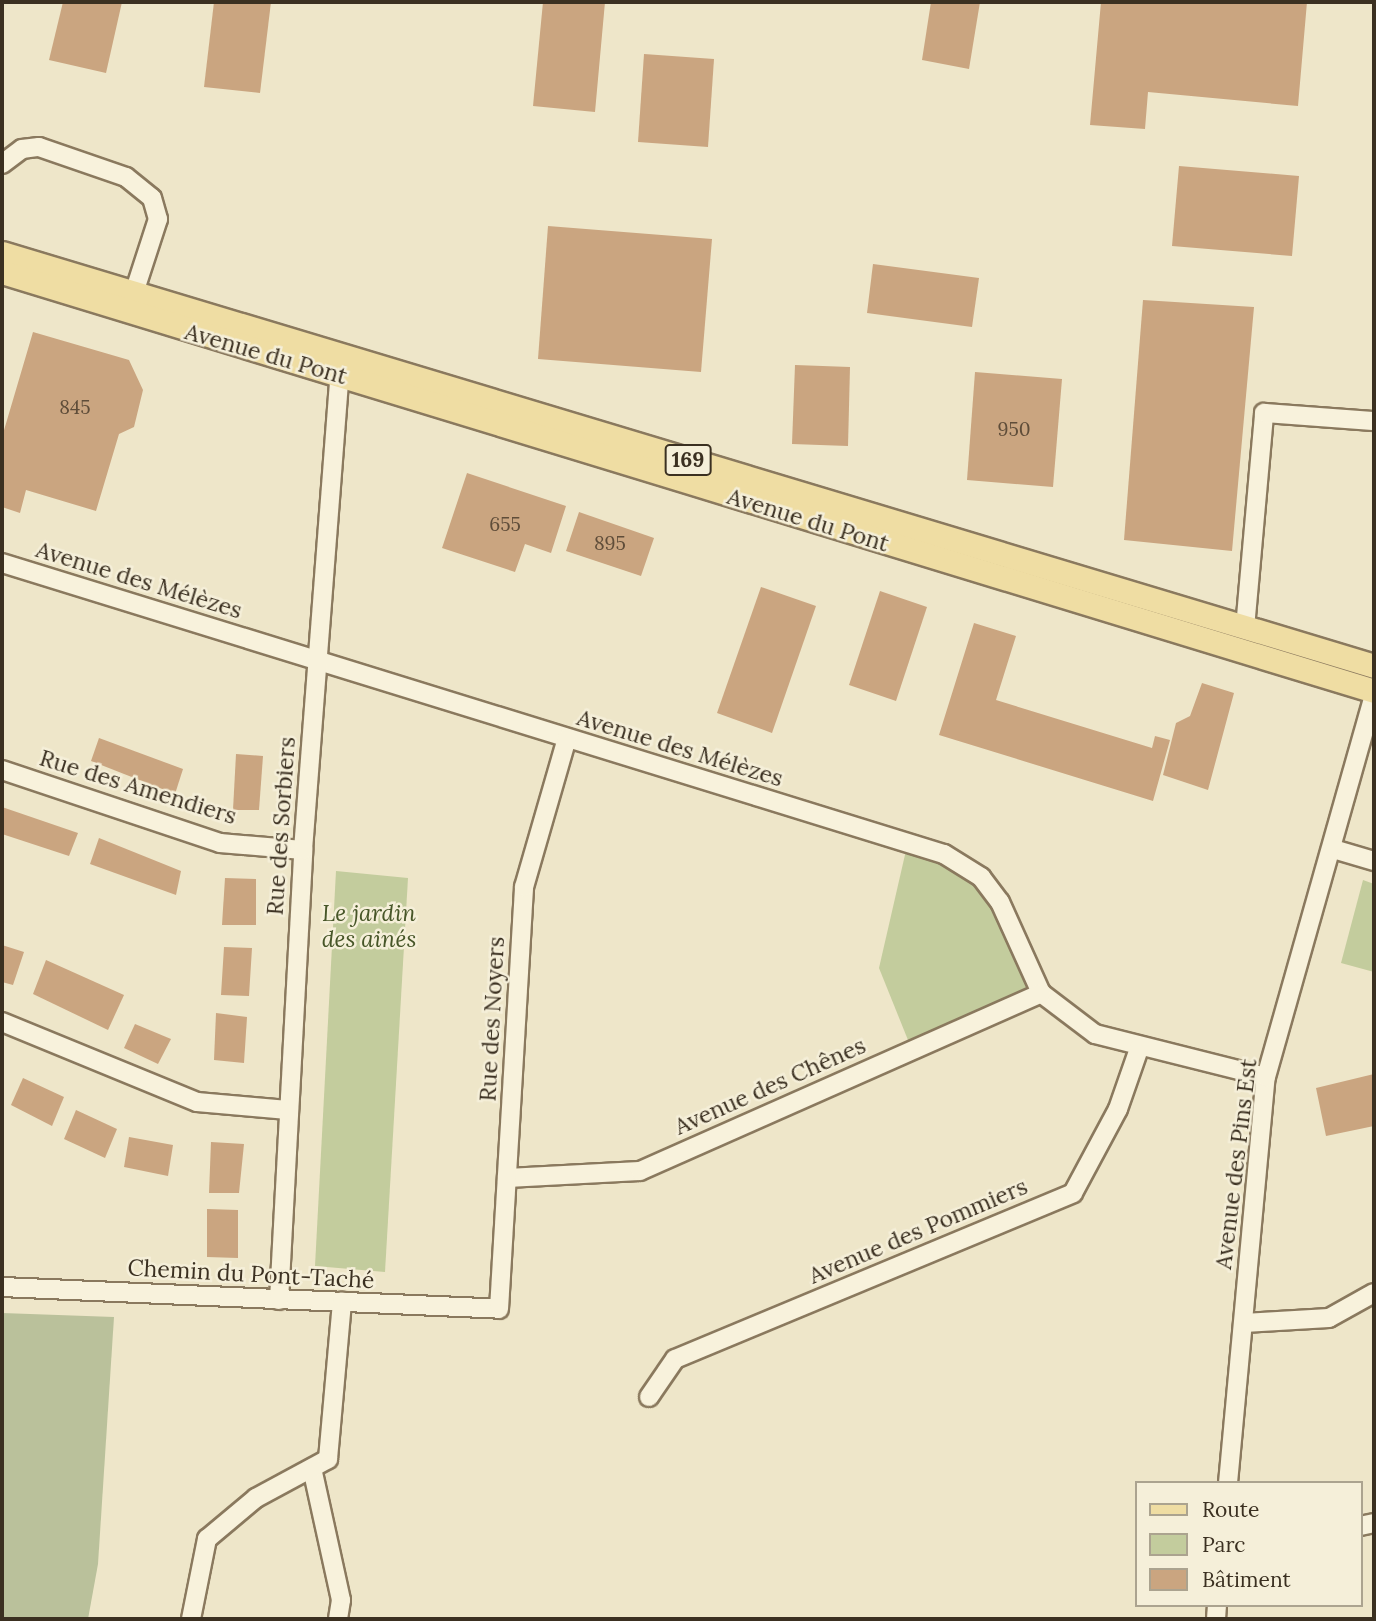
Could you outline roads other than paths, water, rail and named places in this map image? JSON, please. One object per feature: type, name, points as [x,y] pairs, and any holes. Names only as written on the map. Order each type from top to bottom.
[{"type":"main road","name":"Avenue du Pont","points":[[2,253],[134,293],[340,365],[1374,693]]},
{"type":"main road","name":"Avenue du Pont","points":[[2,272],[340,365],[1374,666]]},
{"type":"street","points":[[2,164],[22,149],[38,147],[126,177],[152,198],[158,219],[134,293]]},
{"type":"street","name":"Rue des Sorbiers","points":[[279,1300],[303,850],[340,365]]},
{"type":"street","points":[[1245,628],[1264,413],[1374,421]]},
{"type":"street","name":"Avenue des Mélèzes","points":[[2,563],[944,854],[981,877],[1000,902],[1041,993],[1095,1034],[1266,1077]]},
{"type":"street","name":"Avenue des Pins Est","points":[[1228,1481],[1266,1077],[1333,849],[1374,693]]},
{"type":"street","name":"Rue des Noyers","points":[[499,1309],[524,887],[567,738]]},
{"type":"street","name":"Rue des Amendiers","points":[[2,770],[220,843],[303,850]]},
{"type":"street","points":[[1333,849],[1374,861]]},
{"type":"street","name":"Avenue des Chênes","points":[[508,1178],[640,1171],[1041,993]]},
{"type":"street","points":[[2,1022],[197,1102],[288,1110]]},
{"type":"street","name":"Avenue des Pommiers","points":[[649,1397],[676,1359],[1073,1192],[1118,1109],[1140,1046]]},
{"type":"street","name":"Chemin du Pont-Taché","points":[[2,1287],[499,1309]]},
{"type":"street","points":[[1244,1323],[1329,1318],[1374,1293]]},
{"type":"street","points":[[191,1619],[207,1539],[256,1498],[328,1459],[342,1303]]},
{"type":"street","points":[[312,1468],[341,1600],[338,1619]]},
{"type":"park label","name":"Le jardin des ainés","points":[[369,926]]}]
